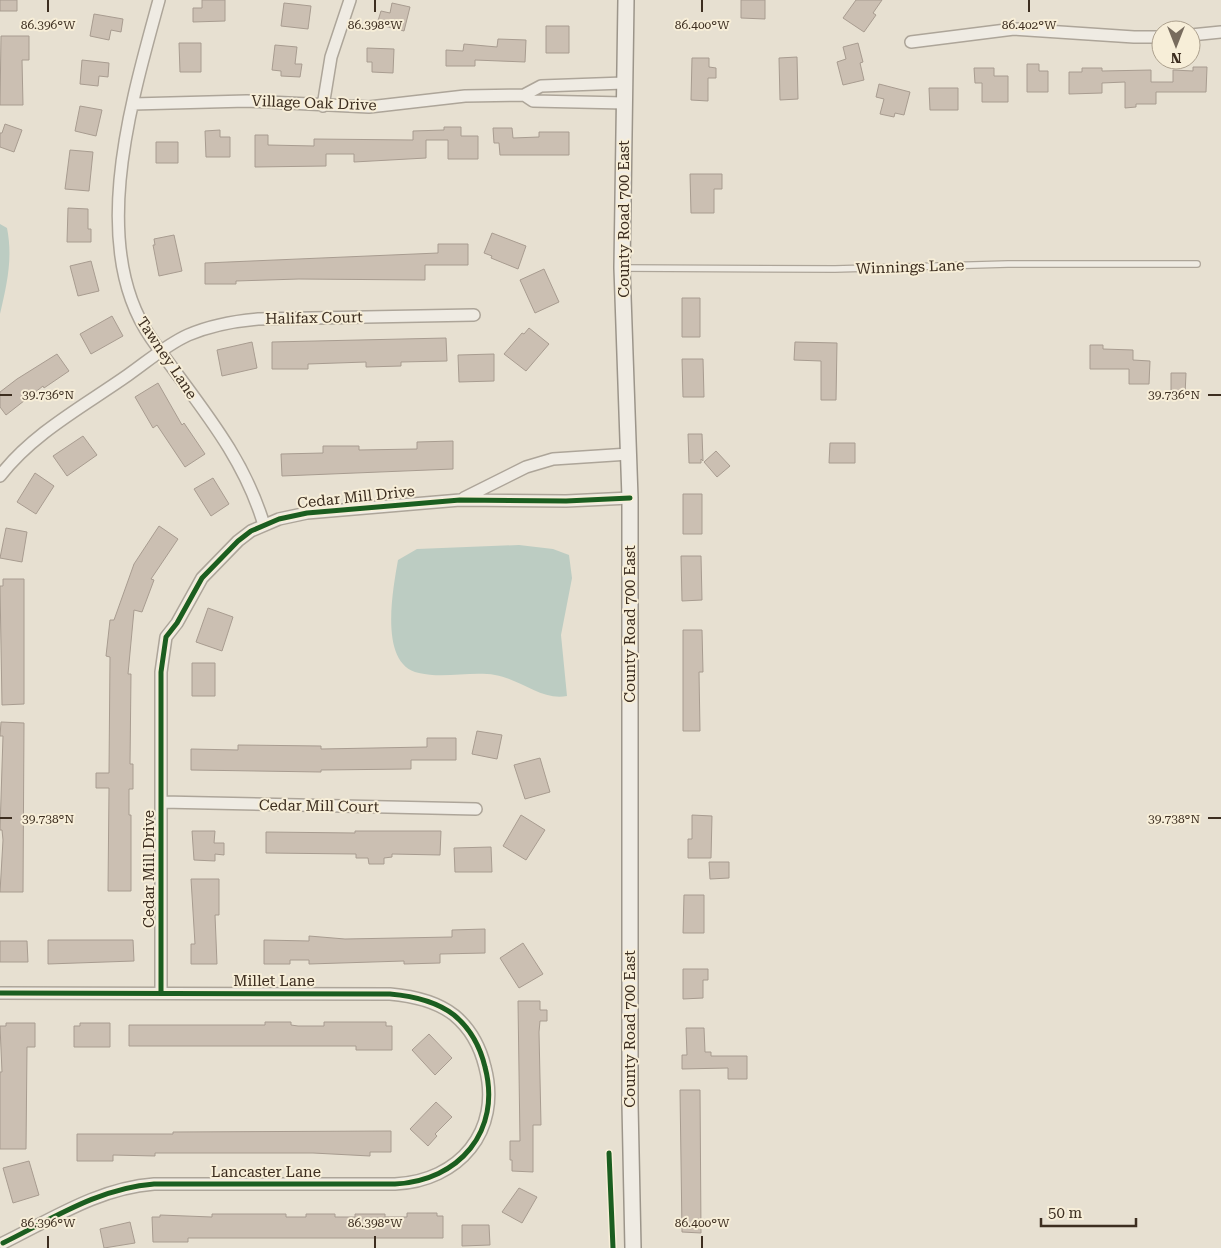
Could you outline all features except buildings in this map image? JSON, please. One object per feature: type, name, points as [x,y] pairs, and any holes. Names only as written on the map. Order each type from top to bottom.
[{"type":"main road","name":"County Road 700 East","points":[[626,0],[622,268],[630,498],[630,1084],[633,1248]]},
{"type":"street","name":"Tawney Lane","points":[[159,0],[133,104],[118,185],[120,257],[134,307],[160,351],[238,460],[257,503],[264,525]]},
{"type":"street","points":[[322,106],[331,57],[350,0]]},
{"type":"street","points":[[911,42],[1014,29],[1134,38],[1151,37]]},
{"type":"street","points":[[1201,34],[1221,32]]},
{"type":"street","name":"Village Oak Drive","points":[[133,104],[247,101],[369,107],[465,96],[524,95],[541,86],[624,83]]},
{"type":"street","name":"Village Oak Drive","points":[[524,95],[533,101],[624,103]]},
{"type":"street","name":"Halifax Court","points":[[0,476],[30,443],[160,351],[200,330],[243,320],[474,315]]},
{"type":"street","points":[[460,500],[526,467],[553,459],[629,454]]},
{"type":"street","name":"Cedar Mill Drive","points":[[161,993],[161,672],[166,637],[177,623],[192,592],[212,564],[238,541],[264,525],[308,513],[460,500],[566,501],[630,498]]},
{"type":"street","name":"Cedar Mill Court","points":[[162,802],[476,809]]},
{"type":"street","name":"Millet Lane","points":[[0,993],[390,994],[420,998],[453,1014],[473,1035],[484,1063],[489,1093]]},
{"type":"street","name":"Lancaster Lane","points":[[3,1243],[88,1200],[127,1187],[154,1184],[395,1184],[427,1180],[442,1173],[467,1153],[484,1125],[489,1093]]},
{"type":"lane","name":"Winnings Lane","points":[[622,268],[835,269],[1008,264],[1198,264]]},
{"type":"shaded area","points":[[0,224],[7,228],[9,260],[7,282],[0,314]]},
{"type":"shaded area","points":[[519,545],[553,549],[569,555],[572,578],[561,635],[567,696],[558,697],[540,693],[495,675],[428,675],[406,667],[398,656],[393,641],[391,624],[393,589],[398,560],[417,549]]},
{"type":"cycle path","points":[[161,993],[161,672],[166,637],[177,623],[202,578],[238,541],[251,531],[279,519],[307,513],[460,500],[566,501],[630,498]]},
{"type":"cycle path","points":[[0,993],[390,994],[407,996],[440,1006],[454,1015],[465,1026],[474,1038],[480,1052],[489,1090],[487,1112],[481,1131],[470,1148],[456,1163],[418,1181],[395,1184],[154,1184],[134,1187],[95,1198],[3,1243]]},
{"type":"cycle path","points":[[609,1153],[613,1248]]}]
